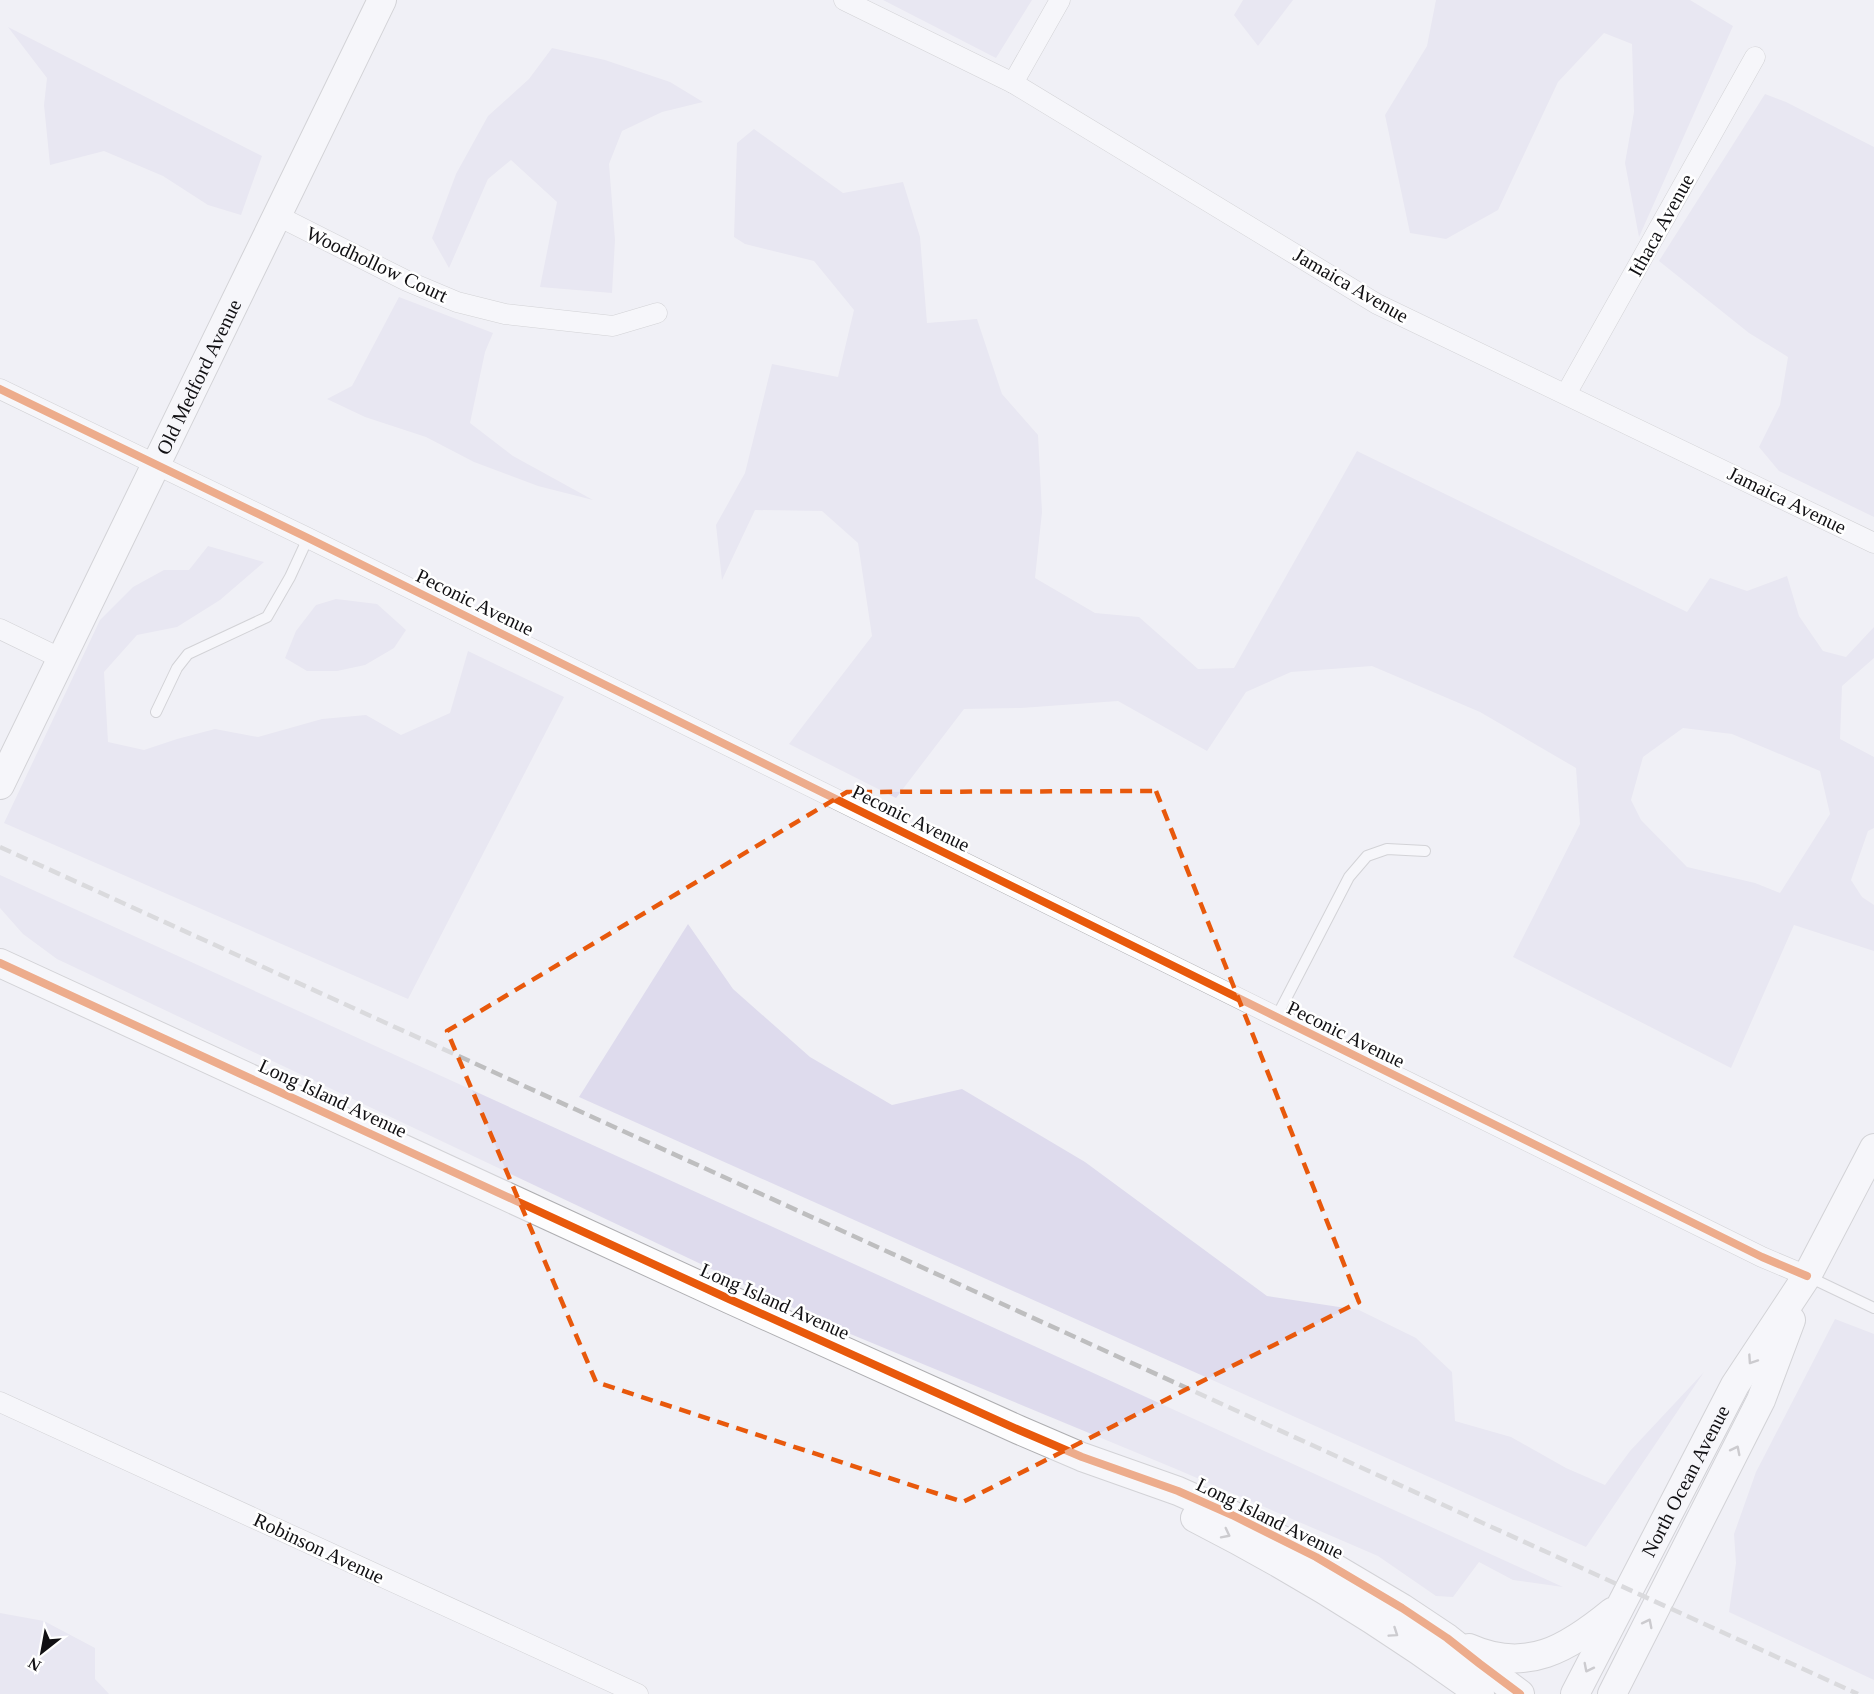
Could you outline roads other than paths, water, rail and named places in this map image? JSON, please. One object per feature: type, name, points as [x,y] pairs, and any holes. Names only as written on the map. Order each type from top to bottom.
[{"type":"street","name":"Old Medford Avenue","points":[[0,784],[382,0]]},
{"type":"street","name":"Jamaica Avenue","points":[[844,0],[1013,83],[1377,304],[1874,543]]},
{"type":"street","points":[[1013,83],[1060,0]]},
{"type":"street","name":"Ithaca Avenue","points":[[1566,394],[1755,57]]},
{"type":"street","name":"Woodhollow Court","points":[[276,215],[407,281],[457,302],[505,314],[613,326],[657,313]]},
{"type":"street","name":"Peconic Avenue","points":[[0,389],[308,537],[1276,1018],[1762,1257],[1807,1276]]},
{"type":"street","points":[[0,629],[62,659]]},
{"type":"street","name":"Long Island Avenue","points":[[0,963],[729,1299],[1082,1457],[1178,1491],[1276,1536],[1361,1583],[1438,1647],[1480,1694]]},
{"type":"street","name":"North Ocean Avenue","points":[[1575,1694],[1735,1385],[1807,1276],[1874,1148]]},
{"type":"street","name":"North Ocean Avenue","points":[[1611,1694],[1761,1400],[1807,1276]]},
{"type":"street","name":"Robinson Avenue","points":[[0,1402],[638,1694]]},
{"type":"street","points":[[1438,1647],[1501,1658],[1535,1656],[1569,1645],[1619,1607]]},
{"type":"street","points":[[1438,1647],[1465,1694]]},
{"type":"street","name":"Long Island Avenue","points":[[1438,1647],[1480,1665],[1520,1694]]},
{"type":"street","points":[[1628,1694],[1633,1653]]},
{"type":"lane","points":[[156,712],[177,668],[188,654],[267,617],[290,577],[308,537]]},
{"type":"lane","points":[[1276,1018],[1349,877],[1367,856],[1386,849],[1425,851]]},
{"type":"lane","points":[[1807,1276],[1874,1308]]},
{"type":"railway","points":[[0,847],[1858,1694]]}]
